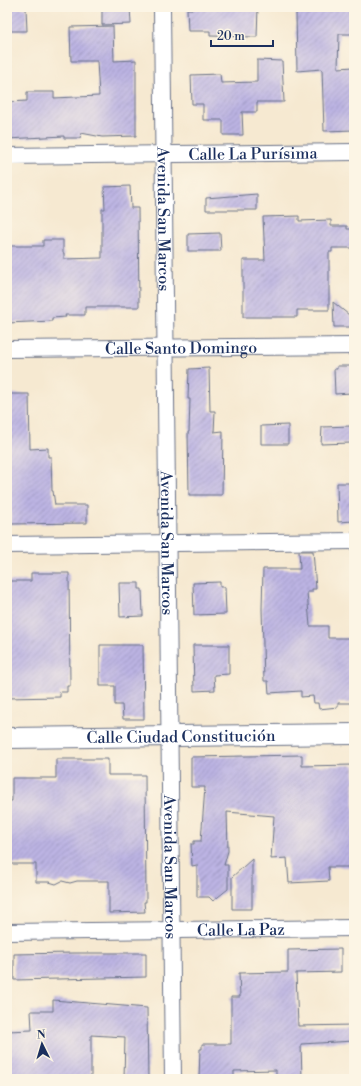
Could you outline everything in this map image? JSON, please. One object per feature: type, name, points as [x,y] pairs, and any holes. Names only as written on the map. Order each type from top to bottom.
[{"type":"street","name":"Avenida San Marcos","points":[[162,7],[173,1079]]},
{"type":"street","name":"Calle La Purísima","points":[[7,156],[354,152]]},
{"type":"street","name":"Calle Santo Domingo","points":[[7,349],[354,346]]},
{"type":"street","points":[[7,545],[354,541]]},
{"type":"street","name":"Calle Ciudad Constitución","points":[[7,738],[354,734]]},
{"type":"street","name":"Calle La Paz","points":[[7,932],[354,928]]},
{"type":"building","points":[[7,7],[26,8],[27,31],[7,31]]},
{"type":"building","points":[[102,7],[130,7],[131,24],[102,25]]},
{"type":"building","points":[[194,7],[258,7],[257,37],[210,36],[210,31],[188,31],[187,9],[194,9]]},
{"type":"building","points":[[307,7],[354,7],[354,34],[339,34],[338,68],[354,67],[354,130],[324,131],[322,69],[297,71],[296,11],[307,11]]},
{"type":"building","points":[[113,26],[114,61],[136,60],[136,136],[102,137],[81,133],[80,138],[64,138],[64,136],[7,139],[7,102],[27,101],[27,92],[54,92],[54,98],[99,96],[97,61],[71,61],[70,27]]},
{"type":"building","points":[[257,60],[282,61],[284,102],[257,102],[257,112],[242,112],[243,135],[223,135],[223,120],[203,120],[203,104],[192,104],[191,75],[220,74],[221,83],[257,82]]},
{"type":"building","points":[[130,186],[131,208],[138,208],[139,307],[85,307],[85,315],[65,315],[66,317],[52,318],[52,321],[7,323],[7,246],[43,246],[43,240],[63,240],[64,259],[102,258],[102,209],[105,209],[104,187]]},
{"type":"building","points":[[257,194],[257,210],[206,210],[206,198]]},
{"type":"building","points":[[299,216],[299,221],[331,220],[331,226],[347,226],[347,229],[354,229],[354,248],[332,248],[332,252],[329,252],[329,310],[297,310],[297,317],[243,317],[243,260],[265,260],[263,217]]},
{"type":"building","points":[[220,233],[221,251],[188,251],[188,234]]},
{"type":"building","points":[[333,302],[354,319],[354,327],[334,327]]},
{"type":"building","points":[[337,366],[353,366],[354,389],[351,389],[351,393],[335,394],[334,369],[337,369]]},
{"type":"building","points":[[209,368],[210,411],[215,411],[214,432],[223,431],[222,495],[189,495],[189,369]]},
{"type":"building","points":[[7,394],[29,394],[30,449],[48,448],[48,457],[51,457],[52,491],[55,505],[87,505],[87,523],[10,524],[11,508],[8,508],[9,473],[7,473]]},
{"type":"building","points":[[288,425],[288,444],[261,444],[261,426]]},
{"type":"building","points":[[351,426],[351,443],[321,444],[322,427]]},
{"type":"building","points":[[337,483],[354,483],[354,521],[338,522]]},
{"type":"building","points":[[299,551],[313,551],[316,589],[312,589],[312,592],[307,592],[310,626],[328,626],[328,638],[354,638],[354,703],[338,703],[338,707],[319,709],[318,703],[314,703],[313,696],[301,697],[301,691],[269,693],[268,681],[264,681],[262,609],[263,569],[300,569]]},
{"type":"building","points":[[31,573],[69,573],[70,686],[67,686],[67,692],[60,692],[60,697],[7,698],[7,581],[31,581]]},
{"type":"building","points":[[220,582],[220,587],[225,587],[226,614],[194,615],[193,583]]},
{"type":"building","points":[[119,583],[139,583],[139,589],[142,589],[143,616],[120,617]]},
{"type":"building","points":[[100,645],[143,645],[144,719],[123,719],[122,705],[115,705],[115,686],[100,686]]},
{"type":"building","points":[[193,645],[229,645],[229,674],[214,675],[215,690],[194,691]]},
{"type":"building","points":[[302,755],[302,766],[354,765],[354,867],[328,867],[329,881],[289,883],[287,858],[271,859],[274,816],[227,812],[228,851],[224,865],[228,865],[228,889],[213,901],[209,897],[197,897],[197,865],[192,866],[191,844],[194,844],[194,841],[201,841],[205,787],[191,787],[191,757]]},
{"type":"building","points":[[56,759],[108,759],[108,775],[145,775],[145,912],[109,913],[109,881],[77,881],[70,883],[62,881],[56,884],[49,882],[36,882],[36,864],[9,864],[9,861],[7,861],[7,801],[12,801],[12,778],[56,778]]},
{"type":"building","points":[[252,859],[252,909],[232,909],[232,877]]},
{"type":"building","points":[[341,949],[341,972],[296,973],[298,1026],[354,1025],[354,1041],[301,1044],[302,1079],[276,1079],[276,1070],[234,1071],[234,1079],[199,1079],[200,1049],[202,1049],[202,1044],[231,1044],[231,997],[240,997],[239,973],[288,972],[288,950]]},
{"type":"building","points":[[146,953],[146,977],[14,980],[14,954]]},
{"type":"building","points":[[53,1000],[147,1008],[148,1079],[124,1079],[125,1037],[91,1035],[91,1079],[7,1079],[7,1031],[32,1030],[31,1011],[53,1011]]}]
